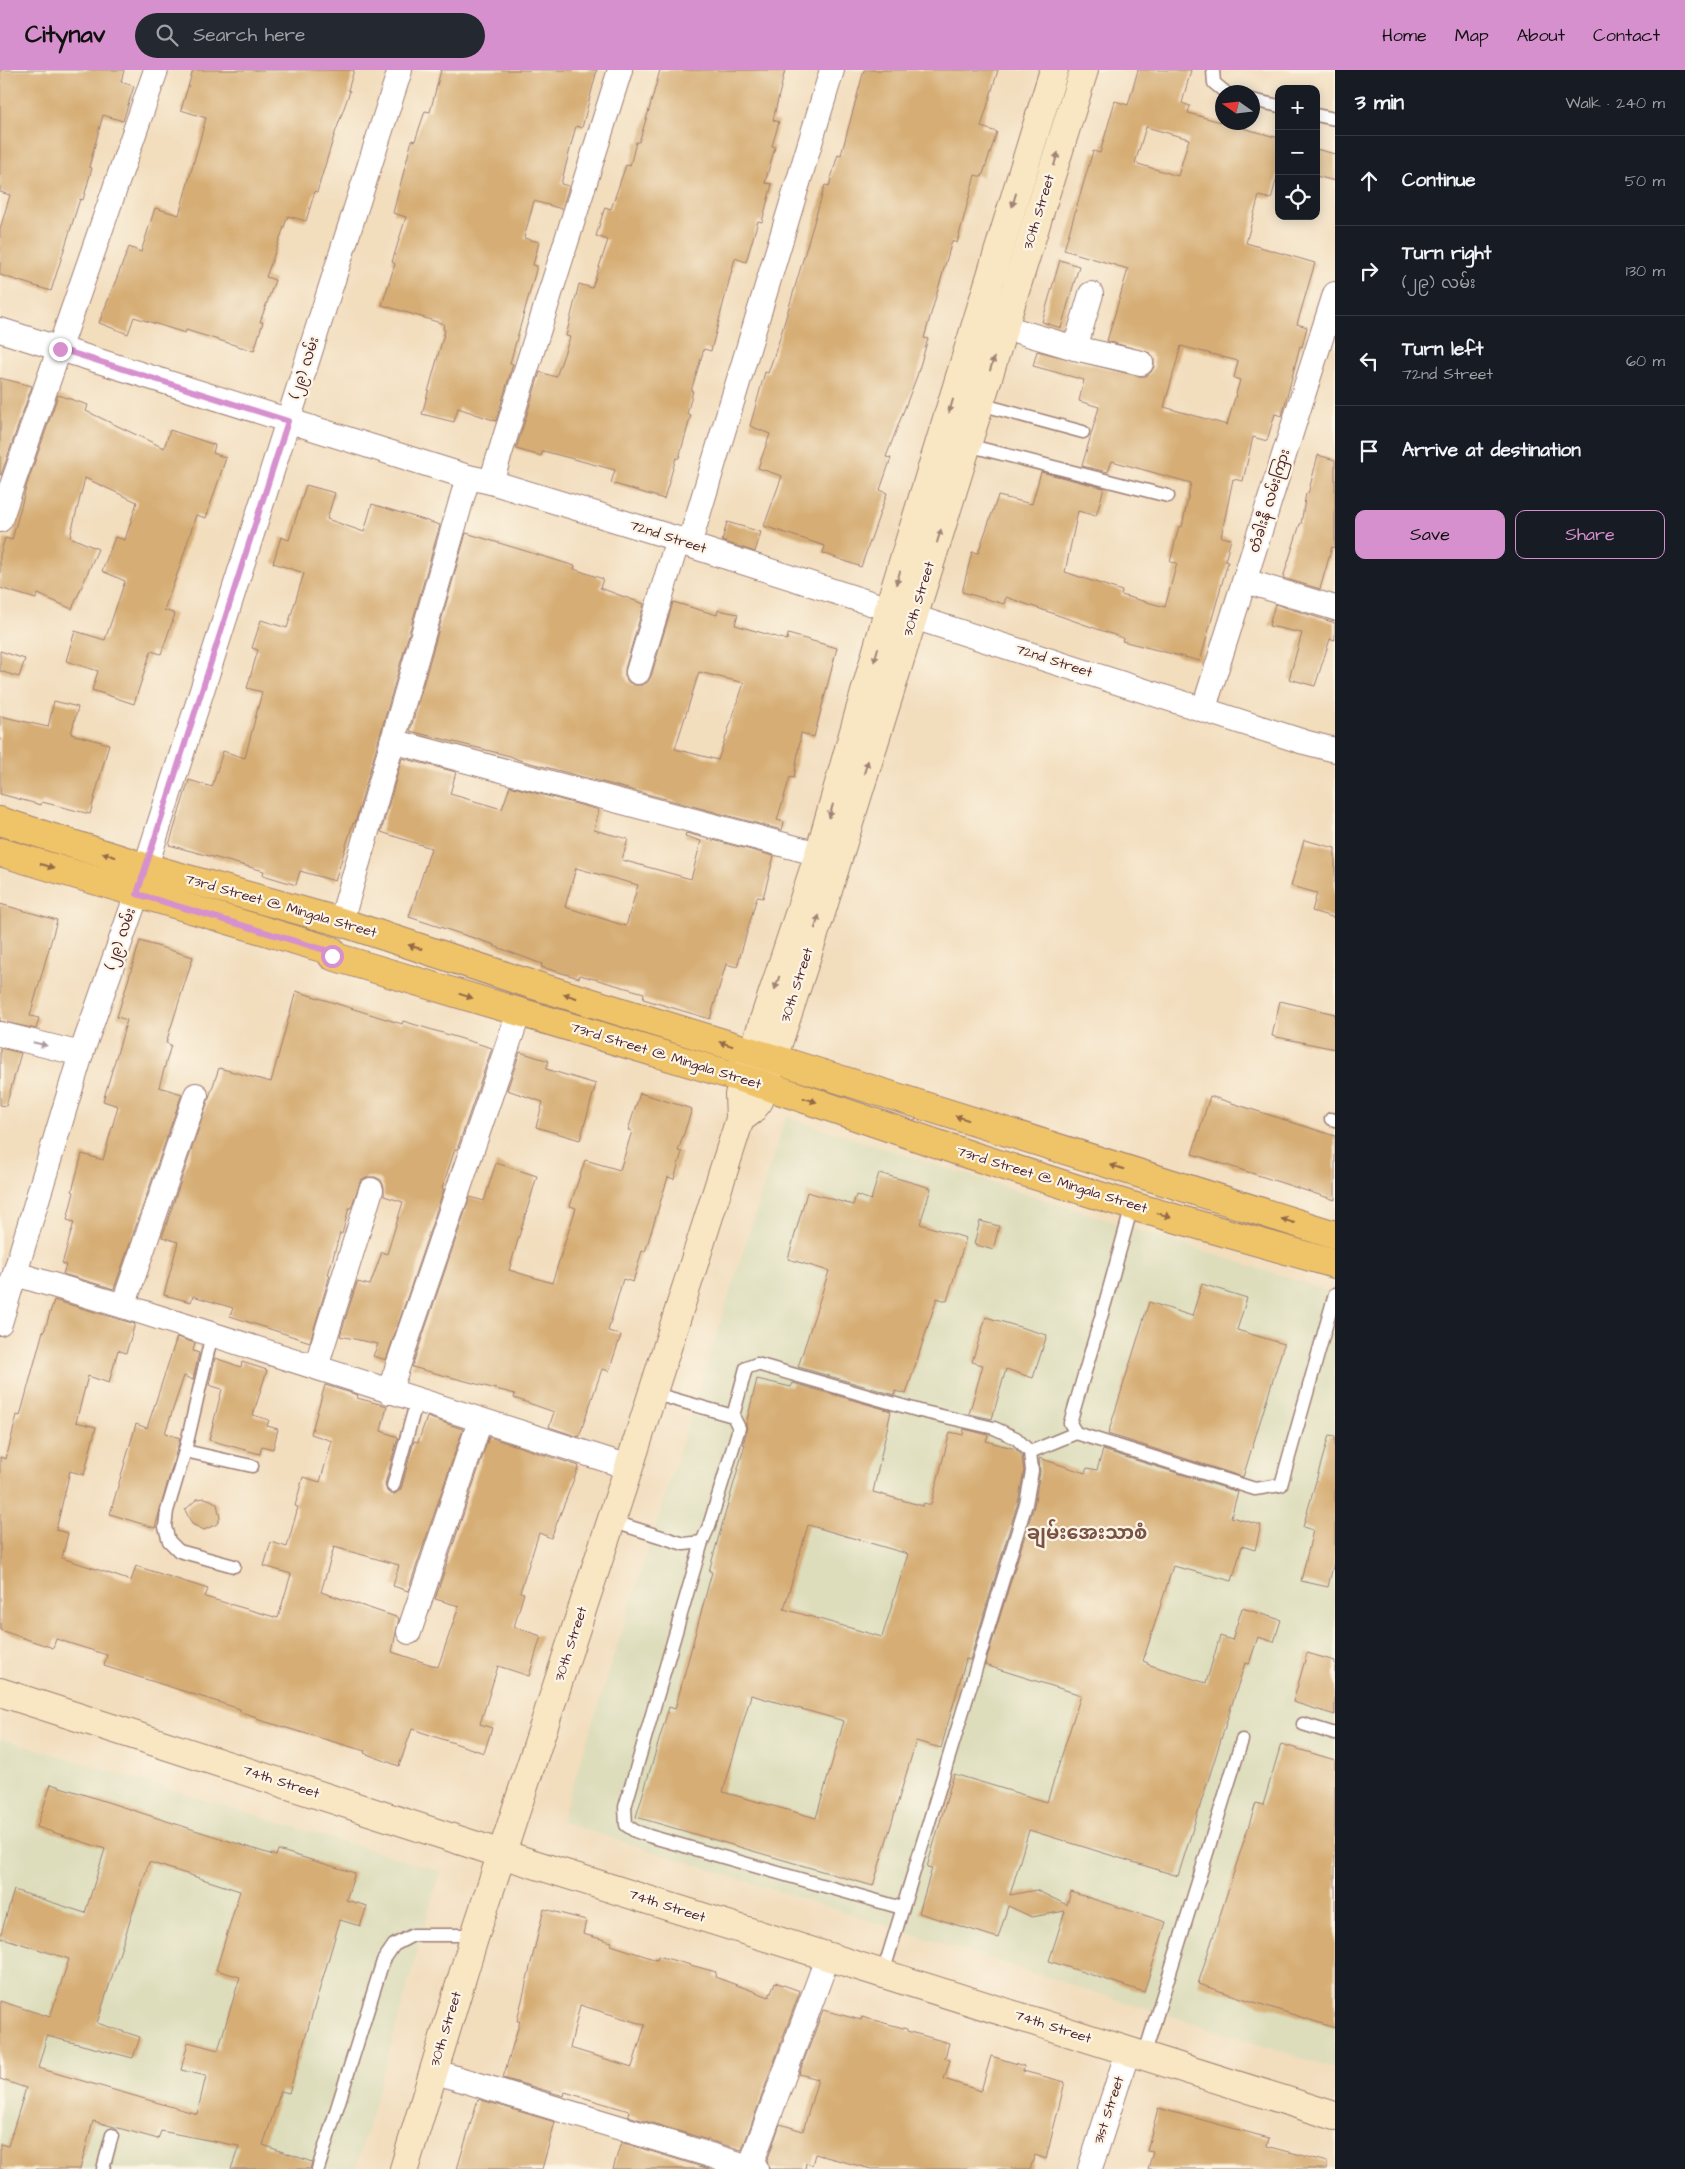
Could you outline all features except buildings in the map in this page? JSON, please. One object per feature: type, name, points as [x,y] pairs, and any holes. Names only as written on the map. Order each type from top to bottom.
[{"type":"main road","name":"30th Street","points":[[763,1055],[819,919],[901,612],[1054,70]]},
{"type":"main road","name":"30th Street","points":[[404,2169],[475,1935],[629,1467],[740,1119],[739,1096],[754,1082],[819,854],[901,612],[967,445],[1084,70]]},
{"type":"main road","name":"73rd Street @ Mingala Street","points":[[0,821],[145,867],[342,922],[512,978],[1335,1235]]},
{"type":"main road","name":"73rd Street @ Mingala Street","points":[[0,852],[332,952],[332,956],[754,1082],[970,1155],[1132,1206],[1335,1264]]},
{"type":"main road","name":"74th Street","points":[[0,1692],[502,1854],[1335,2116]]},
{"type":"street","points":[[0,520],[156,70]]},
{"type":"street","name":"(၂၉) လမ်း","points":[[0,1323],[81,1054],[137,894],[400,70]]},
{"type":"street","points":[[342,922],[392,741],[620,70]]},
{"type":"street","points":[[638,672],[683,542],[832,70]]},
{"type":"street","points":[[1074,348],[1091,294]]},
{"type":"street","name":"တံခါးနီ လမ်းကြား","points":[[1204,708],[1335,294]]},
{"type":"street","points":[[1004,327],[1074,348],[1141,363]]},
{"type":"street","name":"72nd Street","points":[[0,330],[288,421],[683,542],[1204,708],[1304,742],[1335,750]]},
{"type":"street","points":[[1245,581],[1335,608]]},
{"type":"street","points":[[392,741],[819,854]]},
{"type":"street","points":[[389,1392],[519,1012]]},
{"type":"street","points":[[0,1034],[81,1054]]},
{"type":"street","points":[[123,1306],[196,1095]]},
{"type":"street","points":[[316,1367],[371,1190]]},
{"type":"street","points":[[16,1274],[212,1334],[629,1467]]},
{"type":"street","points":[[409,1632],[480,1421]]},
{"type":"street","points":[[433,2071],[753,2168],[828,1956]]},
{"type":"street","name":"31st Street","points":[[1090,2169],[1136,2053]]},
{"type":"lane","points":[[1213,70],[1214,83],[1216,85]]},
{"type":"lane","points":[[1260,102],[1275,105]]},
{"type":"lane","points":[[1320,116],[1335,119]]},
{"type":"lane","points":[[980,404],[1083,432]]},
{"type":"lane","points":[[967,445],[1168,496]]},
{"type":"lane","points":[[1076,1433],[1070,1423],[1132,1206]]},
{"type":"lane","points":[[1030,1452],[1076,1433],[1255,1489],[1280,1485],[1335,1294]]},
{"type":"lane","points":[[212,1334],[185,1451],[167,1511],[166,1527],[169,1541],[178,1551],[234,1566]]},
{"type":"lane","points":[[883,1973],[1026,1504],[1032,1471],[1030,1452],[1016,1438],[994,1428],[920,1411],[757,1364],[746,1368],[733,1416],[739,1428],[709,1526],[702,1542],[625,1807],[626,1824],[635,1831],[649,1836],[902,1908]]},
{"type":"lane","points":[[652,1393],[733,1416]]},
{"type":"lane","points":[[393,1486],[417,1400]]},
{"type":"lane","points":[[185,1451],[252,1466]]},
{"type":"lane","points":[[611,1520],[684,1544],[702,1542]]},
{"type":"lane","points":[[1303,1724],[1335,1734]]},
{"type":"lane","points":[[1136,2053],[1242,1740]]},
{"type":"lane","points":[[318,2169],[384,1961],[394,1945],[413,1935],[475,1935]]},
{"type":"lane","points":[[103,2169],[112,2135]]},
{"type":"shaded area","points":[[786,1117],[1335,1293],[1335,2069],[561,1822]]},
{"type":"shaded area","points":[[0,1738],[440,1871],[356,2169],[0,2169]]},
{"type":"district","name":"ချမ်းအေးသာစံ","points":[[1087,1533]]},
{"type":"route","points":[[60,349],[288,421],[137,894],[332,952],[332,956]]}]
